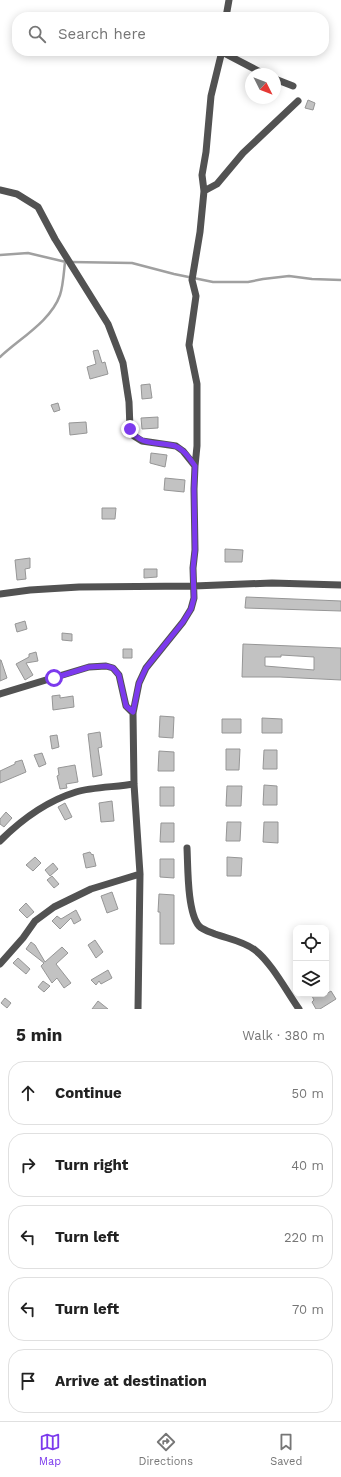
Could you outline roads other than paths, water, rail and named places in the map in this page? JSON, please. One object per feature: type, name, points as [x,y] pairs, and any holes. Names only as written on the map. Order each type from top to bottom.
[{"type":"street","points":[[227,12],[229,0]]},
{"type":"street","points":[[138,1009],[140,874],[134,784],[133,712],[139,683],[146,668],[183,622],[191,609],[194,598],[194,489],[197,446],[197,384],[190,346],[196,296],[192,280],[200,232],[204,191],[202,175],[206,152],[211,96],[221,56]]},
{"type":"street","points":[[231,56],[253,68]]},
{"type":"street","points":[[281,81],[293,86]]},
{"type":"street","points":[[204,191],[217,184],[243,153],[298,101]]},
{"type":"street","points":[[0,190],[17,194],[38,207],[55,239],[108,324],[123,363],[129,402],[130,429],[134,436],[142,441],[176,446],[182,450],[195,466]]},
{"type":"street","points":[[0,594],[30,590],[79,587],[194,586],[272,583],[341,585]]},
{"type":"street","points":[[0,694],[89,667],[106,666],[113,668],[119,675],[126,706],[133,712]]},
{"type":"street","points":[[0,841],[14,827],[58,799],[77,792],[134,784]]},
{"type":"street","points":[[187,848],[194,917],[200,926],[218,935],[242,943],[255,950],[267,962],[298,1009]]},
{"type":"street","points":[[0,964],[23,938],[35,921],[54,907],[91,890],[140,874]]},
{"type":"waterway","points":[[0,255],[28,253],[66,262]]},
{"type":"waterway","points":[[0,357],[34,329],[50,313],[60,295],[65,262]]},
{"type":"waterway","points":[[71,262],[132,263],[213,282],[248,282],[289,276],[312,279],[341,280]]}]
